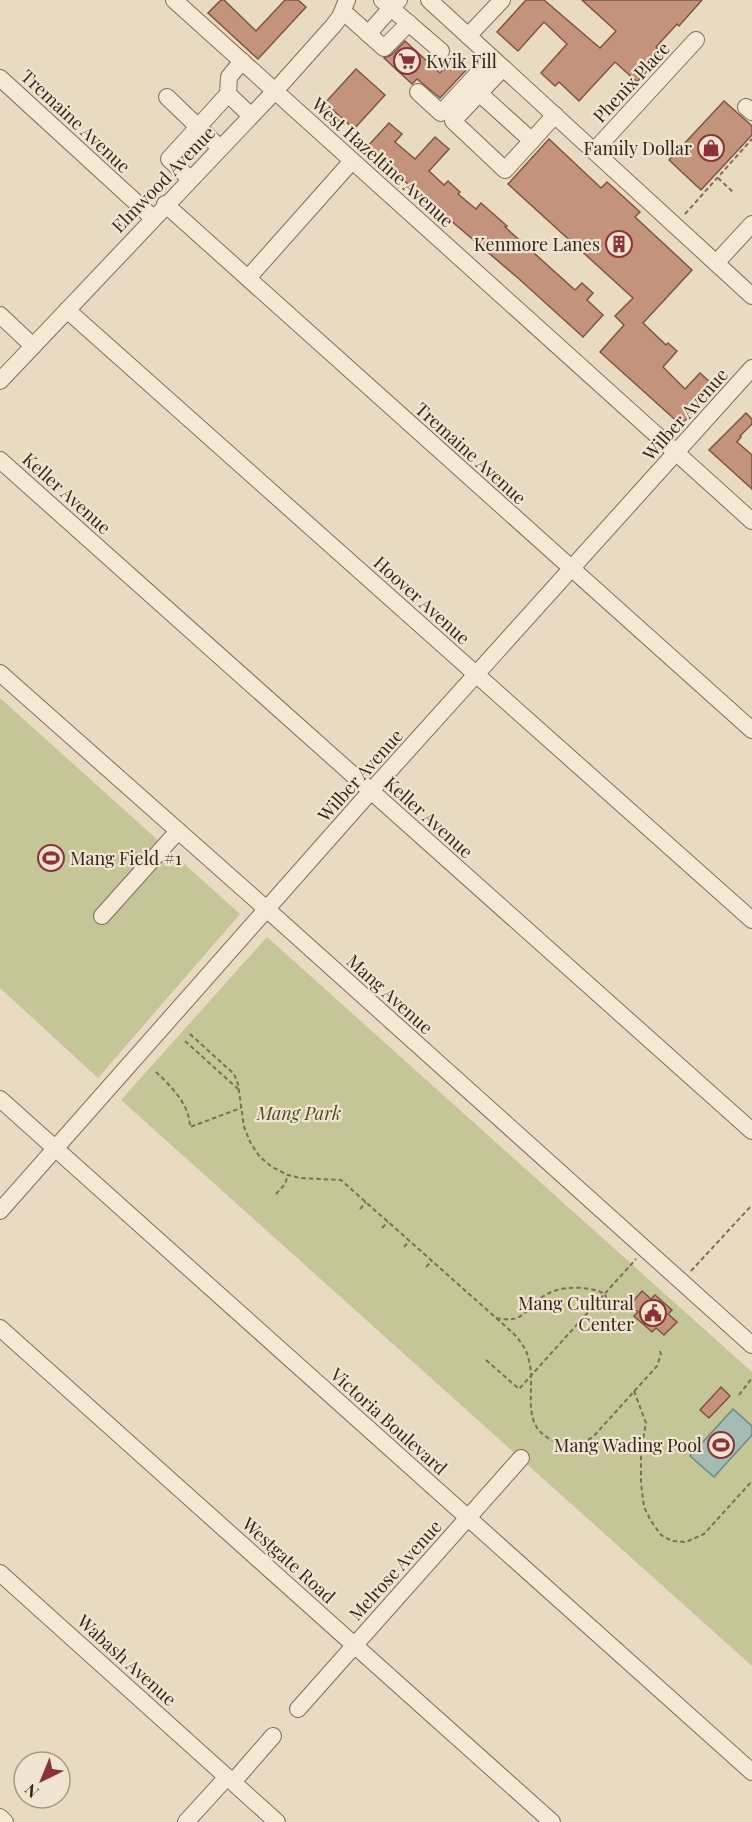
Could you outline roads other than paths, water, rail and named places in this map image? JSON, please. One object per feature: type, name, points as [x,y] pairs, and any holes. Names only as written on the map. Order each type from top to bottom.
[{"type":"street","name":"West Hazeltine Avenue","points":[[174,0],[752,520]]},
{"type":"street","name":"Elmwood Avenue","points":[[3,371],[33,346],[165,204],[275,91],[333,26],[346,7],[362,0]]},
{"type":"street","points":[[429,0],[716,263],[750,289]]},
{"type":"street","points":[[468,36],[502,0]]},
{"type":"street","points":[[368,34],[391,3],[441,51]]},
{"type":"street","points":[[346,7],[368,34],[384,48],[409,22]]},
{"type":"street","name":"Phenix Place","points":[[594,151],[696,40]]},
{"type":"street","points":[[190,179],[169,159],[228,94],[229,77],[242,61]]},
{"type":"street","points":[[418,92],[441,113],[497,63]]},
{"type":"street","points":[[497,63],[479,93],[453,121],[497,162],[506,170],[555,116]]},
{"type":"street","name":"Tremaine Avenue","points":[[0,78],[153,218]]},
{"type":"street","points":[[479,93],[532,141]]},
{"type":"street","points":[[228,94],[250,115]]},
{"type":"street","points":[[167,97],[220,148]]},
{"type":"street","points":[[248,279],[352,161]]},
{"type":"street","name":"Tremaine Avenue","points":[[165,204],[752,730]]},
{"type":"street","points":[[716,263],[752,224]]},
{"type":"street","name":"Hoover Avenue","points":[[67,310],[752,920]]},
{"type":"street","points":[[0,316],[33,346]]},
{"type":"street","name":"Wilber Avenue","points":[[0,1211],[371,791],[752,368]]},
{"type":"street","name":"Keller Avenue","points":[[0,460],[752,1131]]},
{"type":"street","name":"Mang Avenue","points":[[0,673],[752,1346]]},
{"type":"street","points":[[102,916],[178,831]]},
{"type":"street","name":"Victoria Boulevard","points":[[0,1099],[752,1772]]},
{"type":"street","name":"Westgate Road","points":[[0,1328],[552,1822]]},
{"type":"street","name":"Melrose Avenue","points":[[298,1709],[521,1458]]},
{"type":"street","name":"Wabash Avenue","points":[[0,1573],[277,1822]]},
{"type":"street","points":[[186,1822],[273,1736]]},
{"type":"street","points":[[0,1817],[5,1822]]},
{"type":"place","name":"Kwik Fill","points":[[407,61]]},
{"type":"place","name":"Family Dollar","points":[[711,148]]},
{"type":"place","name":"Kenmore Lanes","points":[[619,244]]},
{"type":"place","name":"Mang Field #1","points":[[51,858]]},
{"type":"place","name":"Mang Cultural Center","points":[[653,1313]]},
{"type":"place","name":"Mang Wading Pool","points":[[721,1445]]},
{"type":"park label","name":"Mang Park","points":[[299,1113]]}]
